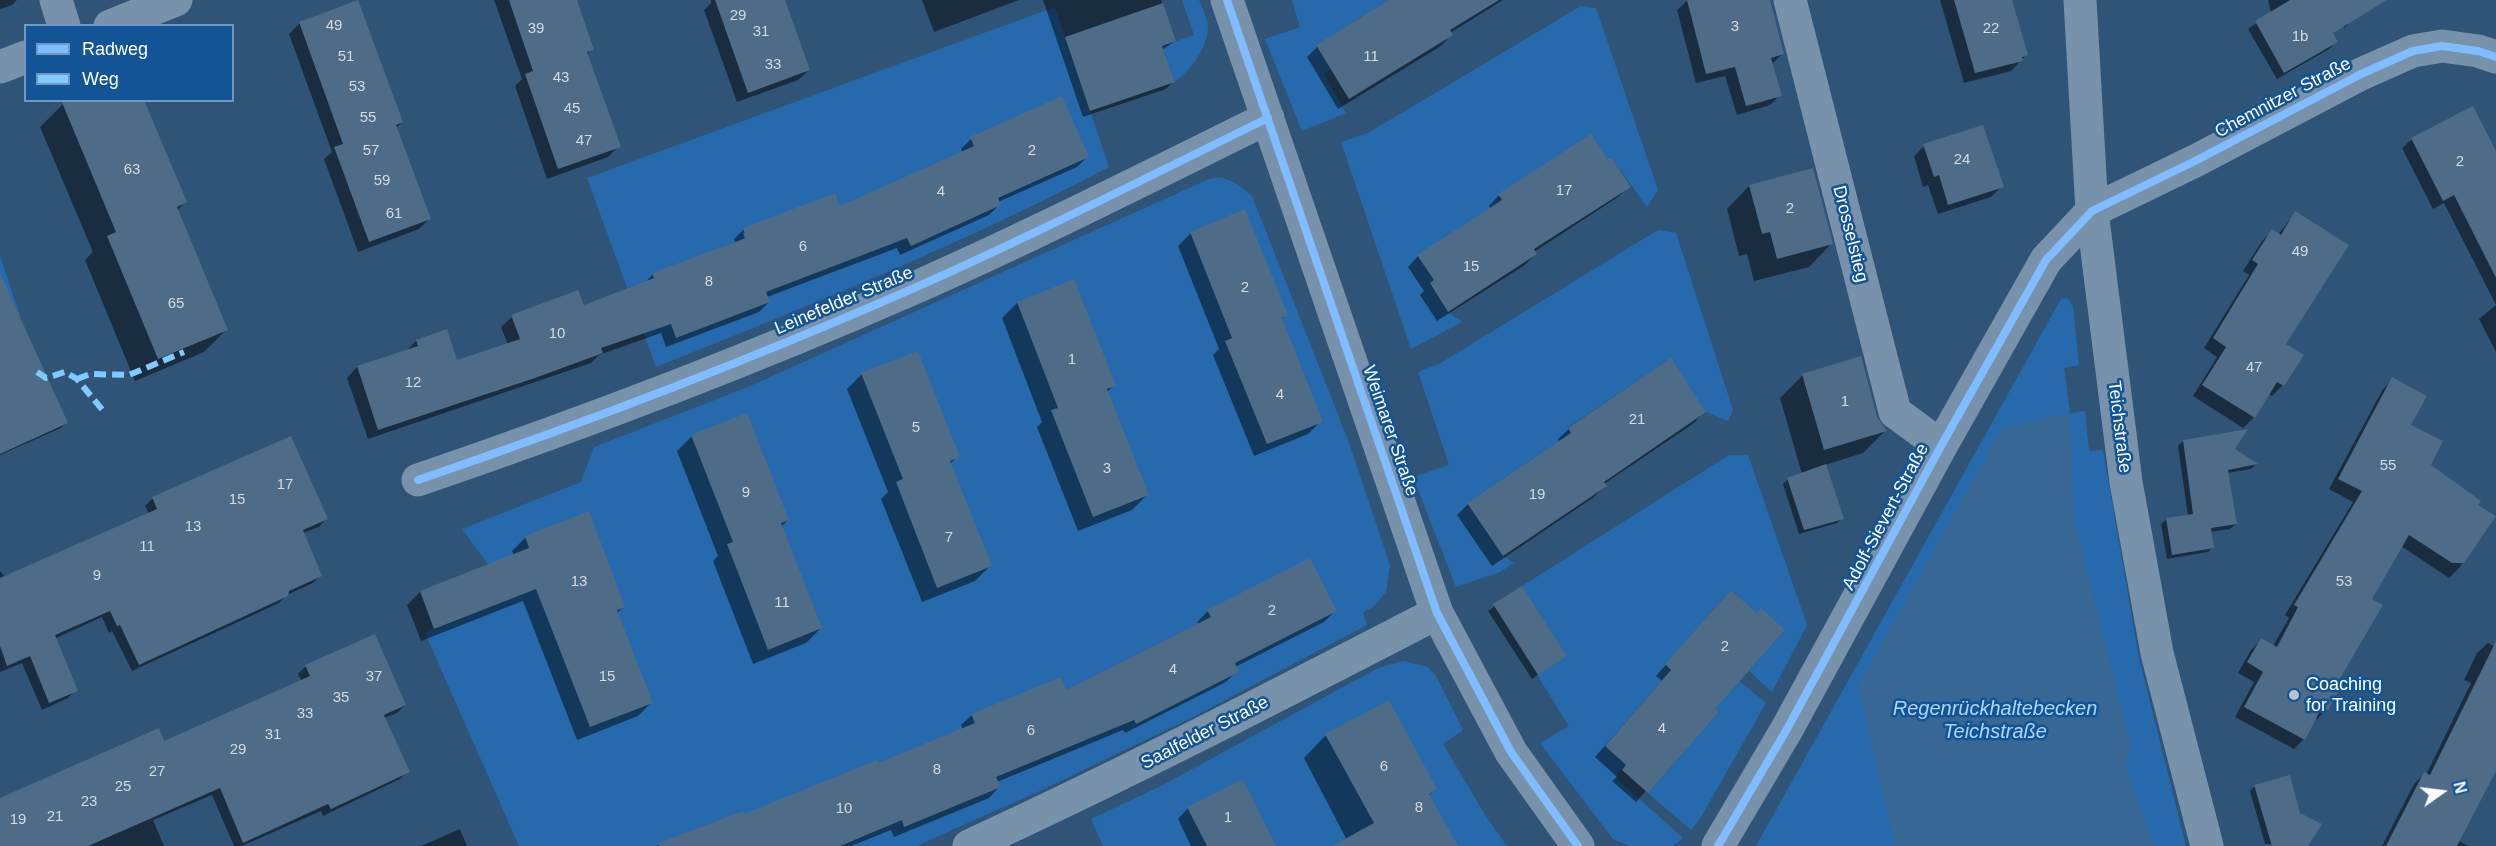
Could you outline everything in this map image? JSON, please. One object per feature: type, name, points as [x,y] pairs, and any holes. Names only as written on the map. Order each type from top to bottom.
[{"type":"street","points":[[56,0],[63,24]]},
{"type":"street","points":[[115,24],[176,0]]},
{"type":"street","name":"Weimarer Straße","points":[[1227,0],[1437,613],[1511,752],[1578,846]]},
{"type":"street","name":"Drosselstieg","points":[[1790,0],[1895,412],[1941,446]]},
{"type":"street","name":"Teichstraße","points":[[2080,0],[2092,211],[2126,482],[2157,653],[2206,846]]},
{"type":"street","name":"Chemnitzer Straße","points":[[2092,211],[2197,160],[2371,69],[2413,51],[2442,46],[2478,51],[2496,57]]},
{"type":"street","points":[[0,67],[24,58]]},
{"type":"street","name":"Leinefelder Straße","points":[[418,480],[579,425],[891,298],[1067,217],[1268,118]]},
{"type":"street","name":"Adolf-Sievert-Straße","points":[[1718,846],[1827,658],[1941,446],[2046,260],[2092,211]]},
{"type":"street","name":"Saalfelder Straße","points":[[969,846],[1229,722],[1437,613]]},
{"type":"shaded area","points":[[1182,0],[1199,0],[1208,27],[1202,50],[1186,72],[1175,82],[1162,46],[1194,35]]},
{"type":"shaded area","points":[[1292,0],[1389,0],[1316,45],[1331,70],[1324,74],[1346,113],[1302,131],[1265,39],[1300,27]]},
{"type":"shaded area","points":[[1581,6],[1596,8],[1658,190],[1647,207],[1611,157],[1499,194],[1502,200],[1418,255],[1434,280],[1430,283],[1448,312],[1462,322],[1411,349],[1341,142],[1368,133]]},
{"type":"shaded area","points":[[1055,7],[1109,167],[942,248],[656,367],[587,178]]},
{"type":"shaded area","points":[[1222,177],[1237,184],[1252,196],[1348,440],[1390,565],[1386,592],[1373,607],[1363,612],[1367,625],[1193,717],[1040,791],[916,846],[519,846],[425,633],[503,602],[488,564],[462,529],[581,482],[594,447],[748,387],[1209,179]]},
{"type":"shaded area","points":[[1658,230],[1676,233],[1733,410],[1728,421],[1706,412],[1670,359],[1568,427],[1571,433],[1467,503],[1503,556],[1514,563],[1500,572],[1456,587],[1413,477],[1449,465],[1418,372],[1439,364]]},
{"type":"shaded area","points":[[0,256],[20,315],[0,324]]},
{"type":"shaded area","name":"Regenrückhaltebecken Teichstraße","points":[[2068,298],[2073,307],[2079,365],[2064,368],[2070,413],[2085,411],[2089,451],[2103,450],[2139,658],[2186,846],[1756,846],[2061,299]]},
{"type":"shaded area","points":[[1729,455],[1748,455],[1807,625],[1772,692],[1749,671],[1785,630],[1761,609],[1757,613],[1731,590],[1665,664],[1671,670],[1605,746],[1626,765],[1615,777],[1683,838],[1673,846],[1629,846],[1613,839],[1540,743],[1569,726],[1537,675],[1567,656],[1522,586]]},
{"type":"shaded area","points":[[1403,661],[1428,667],[1436,676],[1463,730],[1443,744],[1487,818],[1507,846],[1103,846],[1091,819],[1163,785],[1378,668]]},
{"type":"shaded area","points":[[1739,681],[1766,703],[1701,817],[1691,830],[1648,793],[1719,712],[1715,709]]},
{"type":"water","name":"Regenrückhaltebecken Teichstraße","points":[[2070,413],[2074,518],[2131,747],[2125,766],[2154,846],[1895,846],[1858,686],[2002,428]]},
{"type":"building","points":[[358,0],[403,122],[396,125],[431,219],[369,242],[334,147],[343,144],[299,22]]},
{"type":"building","points":[[509,0],[577,0],[594,50],[587,52],[621,147],[558,169],[525,74],[533,71]]},
{"type":"building","points":[[715,0],[785,0],[810,70],[748,93]]},
{"type":"building","points":[[1389,0],[1499,0],[1450,30],[1453,35],[1349,99],[1316,45]]},
{"type":"building","points":[[1687,0],[1770,0],[1784,54],[1771,58],[1782,96],[1746,106],[1735,67],[1706,74]]},
{"type":"building","points":[[1954,0],[2012,0],[2028,55],[2022,57],[2023,61],[1975,73]]},
{"type":"building","points":[[2290,0],[2387,0],[2333,33],[2338,42],[2284,73],[2255,21]]},
{"type":"building","points":[[1163,3],[1176,41],[1162,46],[1175,82],[1090,111],[1065,37]]},
{"type":"building","points":[[1062,96],[1089,157],[998,198],[1001,205],[911,246],[907,238],[766,292],[770,302],[676,338],[671,324],[601,348],[603,353],[535,378],[378,430],[357,366],[418,346],[416,340],[447,329],[457,360],[520,339],[511,315],[578,290],[584,305],[654,278],[652,273],[746,238],[743,228],[835,193],[840,206],[974,146],[970,137]]},
{"type":"building","points":[[62,102],[145,102],[187,202],[177,207],[228,330],[158,359],[107,236],[116,232]]},
{"type":"building","points":[[2473,106],[2496,151],[2496,278],[2454,195],[2443,201],[2411,138]]},
{"type":"building","points":[[1983,125],[2004,187],[1948,205],[1939,175],[1934,177],[1923,144]]},
{"type":"building","points":[[1591,134],[1607,159],[1611,157],[1631,187],[1534,249],[1537,254],[1448,312],[1430,283],[1434,280],[1417,255],[1502,200],[1498,194]]},
{"type":"building","points":[[1813,168],[1833,244],[1777,259],[1770,232],[1762,234],[1749,185]]},
{"type":"building","points":[[1245,209],[1288,315],[1282,318],[1323,422],[1267,444],[1225,341],[1232,338],[1190,232]]},
{"type":"building","points":[[2295,211],[2349,245],[2286,344],[2304,355],[2284,386],[2277,382],[2255,418],[2202,385],[2226,347],[2213,338],[2258,264],[2252,260],[2272,229],[2281,235]]},
{"type":"building","points":[[0,273],[68,423],[0,454]]},
{"type":"building","points":[[1074,279],[1116,386],[1107,389],[1149,495],[1093,517],[1051,410],[1058,408],[1017,302]]},
{"type":"building","points":[[918,351],[960,457],[950,461],[992,566],[937,588],[896,482],[903,479],[861,373]]},
{"type":"building","points":[[1861,356],[1877,417],[1887,431],[1824,450],[1802,374]]},
{"type":"building","points":[[1671,358],[1706,412],[1604,482],[1607,486],[1503,556],[1467,503],[1571,433],[1568,428]]},
{"type":"building","points":[[2392,377],[2427,396],[2411,425],[2443,441],[2431,465],[2481,501],[2478,505],[2496,516],[2464,563],[2452,563],[2409,535],[2372,599],[2383,605],[2339,680],[2343,683],[2328,710],[2322,707],[2305,740],[2244,707],[2263,672],[2247,662],[2261,638],[2277,647],[2298,607],[2294,605],[2362,491],[2338,479]]},
{"type":"building","points":[[747,413],[789,520],[781,523],[822,628],[768,650],[727,544],[733,542],[691,435]]},
{"type":"building","points":[[2248,429],[2235,449],[2258,464],[2228,470],[2237,524],[2211,528],[2214,548],[2172,555],[2166,518],[2193,514],[2183,440]]},
{"type":"building","points":[[291,436],[328,519],[303,530],[322,576],[289,591],[288,596],[139,665],[120,625],[117,626],[110,611],[55,635],[78,691],[49,703],[30,656],[7,666],[0,646],[0,578],[157,509],[152,497]]},
{"type":"building","points":[[1826,464],[1844,519],[1804,530],[1787,478]]},
{"type":"building","points":[[589,511],[625,607],[617,610],[653,703],[590,727],[536,589],[434,629],[420,591],[529,548],[525,536]]},
{"type":"building","points":[[1310,558],[1337,611],[1235,663],[1239,672],[1136,724],[1134,720],[996,777],[1001,787],[904,827],[902,820],[840,846],[659,846],[659,843],[743,811],[744,814],[975,723],[971,714],[1061,677],[1066,690],[1211,617],[1207,610]]},
{"type":"building","points":[[1522,586],[1567,656],[1538,675],[1493,604]]},
{"type":"building","points":[[1731,590],[1757,613],[1761,608],[1785,630],[1715,709],[1719,712],[1648,793],[1622,770],[1626,765],[1605,746],[1671,670],[1665,664]]},
{"type":"building","points":[[375,634],[406,705],[384,715],[410,772],[331,809],[328,804],[243,843],[220,788],[88,846],[0,846],[0,798],[159,728],[164,741],[310,676],[305,665]]},
{"type":"building","points":[[2496,641],[2496,771],[2457,846],[2386,846],[2424,772],[2430,775]]},
{"type":"building","points":[[1389,700],[1437,789],[1429,794],[1458,846],[1332,846],[1374,823],[1325,734]]},
{"type":"building","points":[[2290,775],[2300,813],[2322,824],[2308,846],[2272,846],[2254,785]]},
{"type":"building","points":[[1243,779],[1276,846],[1207,846],[1187,807]]},
{"type":"marked path","points":[[77,379],[90,374],[129,375],[184,352]]},
{"type":"marked path","points":[[37,372],[46,378],[65,372],[77,379],[105,413]]},
{"type":"cycle path","points":[[1227,0],[1437,613],[1511,752],[1578,846]]},
{"type":"cycle path","points":[[1718,846],[1787,729],[1941,446],[2046,260],[2092,211],[2197,160],[2361,74],[2413,51],[2442,46],[2478,51],[2496,57]]},
{"type":"cycle path","points":[[418,480],[667,390],[790,341],[1002,248],[1268,118]]},
{"type":"place","name":"Coaching for Training","points":[[2294,695]]}]
